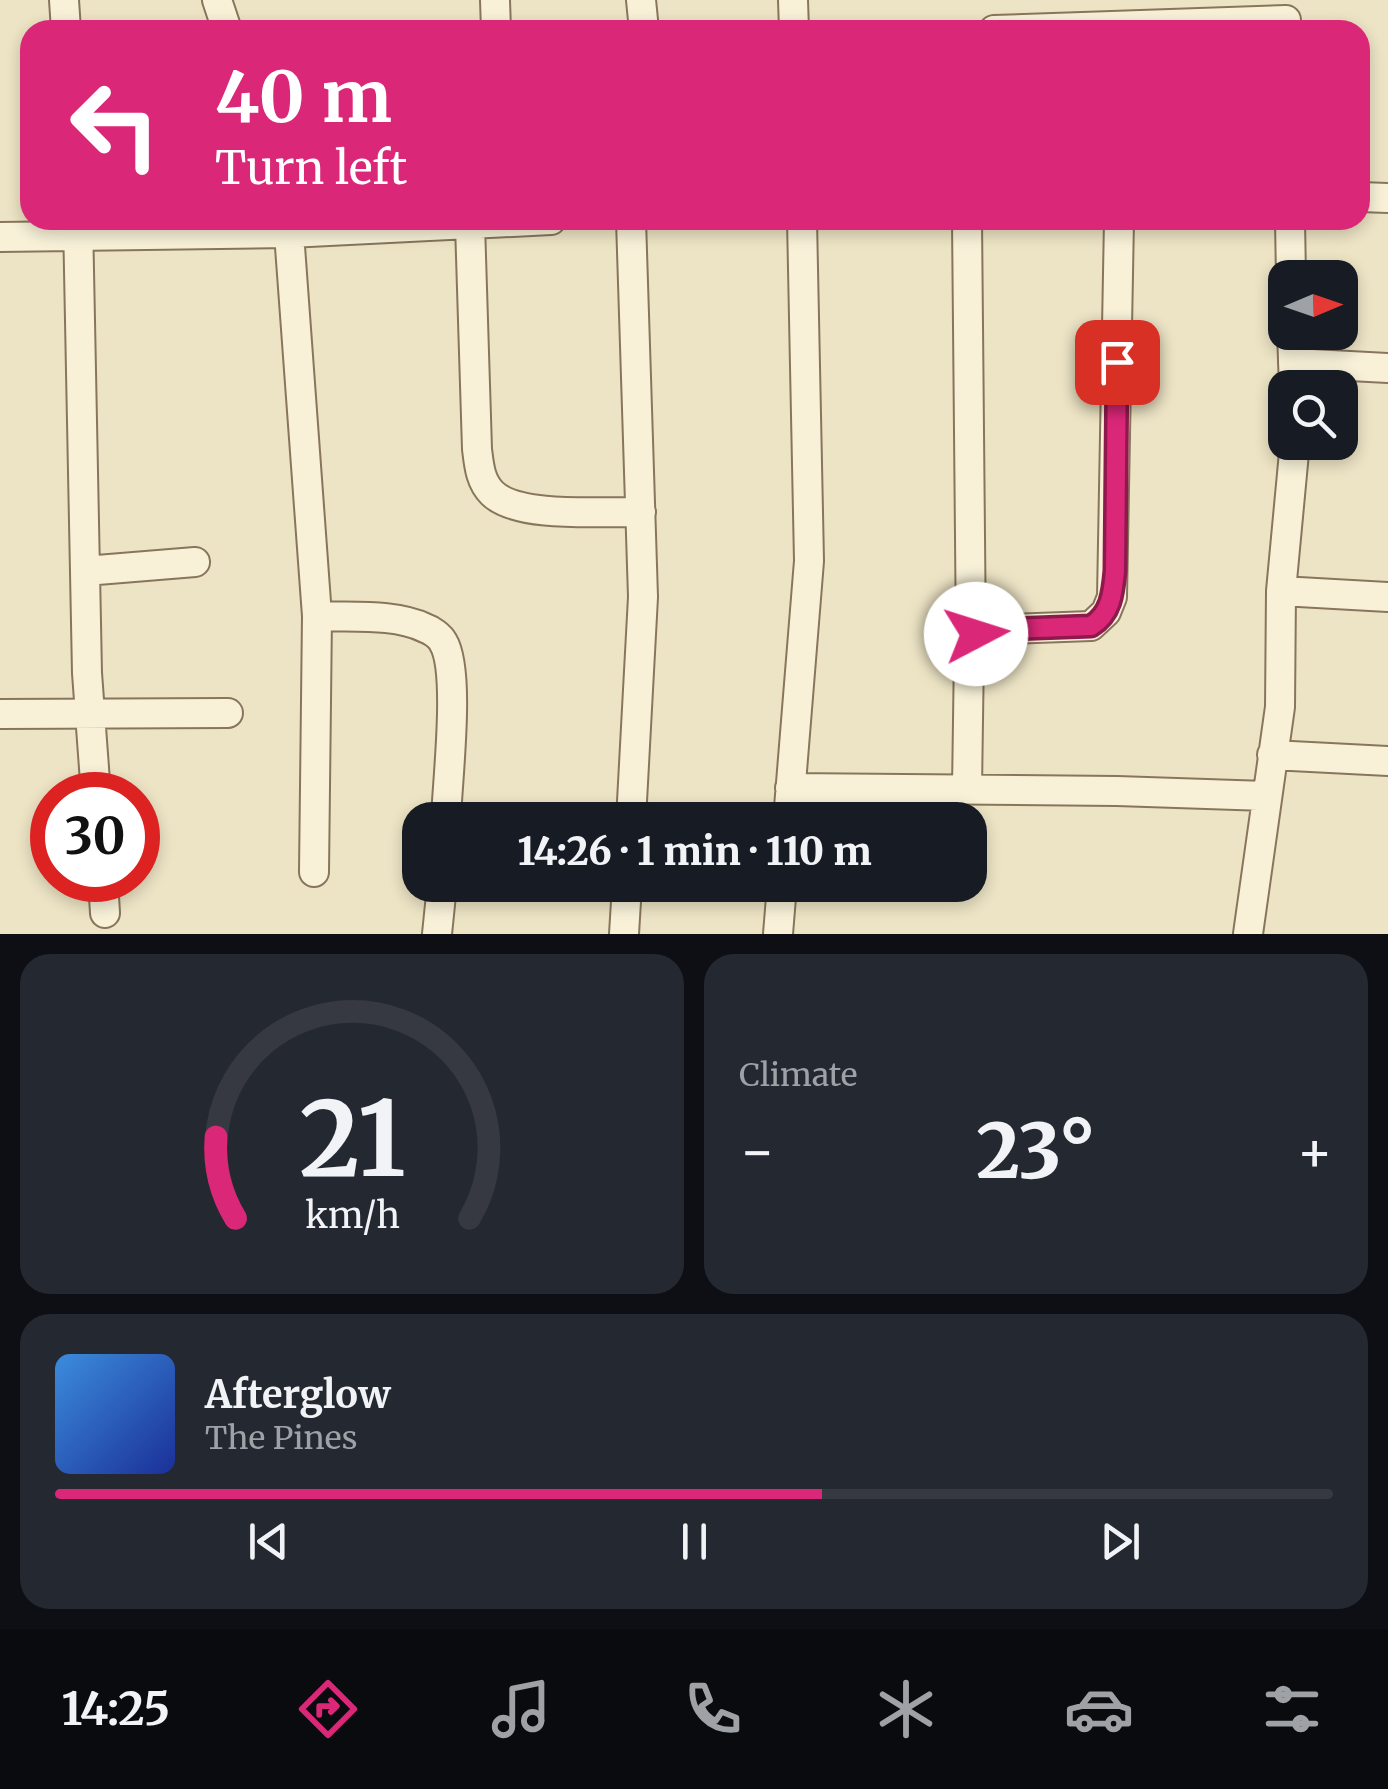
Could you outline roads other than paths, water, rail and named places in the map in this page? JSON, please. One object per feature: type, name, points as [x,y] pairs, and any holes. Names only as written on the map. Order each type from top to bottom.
[{"type":"street","points":[[1219,20],[1286,17]]},
{"type":"street","points":[[0,237],[61,230]]},
{"type":"street","points":[[79,230],[85,571],[94,772]]},
{"type":"street","points":[[163,230],[349,230]]},
{"type":"street","points":[[470,230],[481,476],[491,492],[509,506],[641,512]]},
{"type":"street","points":[[631,230],[643,597],[632,802]]},
{"type":"street","points":[[789,802],[809,561],[802,230]]},
{"type":"street","points":[[967,789],[971,642],[968,230]]},
{"type":"street","points":[[971,642],[985,630],[1091,626],[1098,622],[1112,597],[1119,230]]},
{"type":"street","points":[[1290,230],[1291,260]]},
{"type":"street","points":[[288,233],[317,616],[314,872]]},
{"type":"street","points":[[1358,370],[1388,368]]},
{"type":"street","points":[[1248,934],[1280,707],[1280,591],[1293,460]]},
{"type":"street","points":[[85,571],[195,562]]},
{"type":"street","points":[[1280,591],[1388,596]]},
{"type":"street","points":[[317,616],[407,621],[428,628],[442,640],[452,688],[447,802]]},
{"type":"street","points":[[0,714],[228,712]]},
{"type":"street","points":[[1272,754],[1388,761]]},
{"type":"street","points":[[790,788],[1266,796]]},
{"type":"street","points":[[104,902],[105,913]]},
{"type":"street","points":[[437,934],[440,902]]},
{"type":"street","points":[[624,934],[626,902]]},
{"type":"street","points":[[778,934],[781,902]]}]
